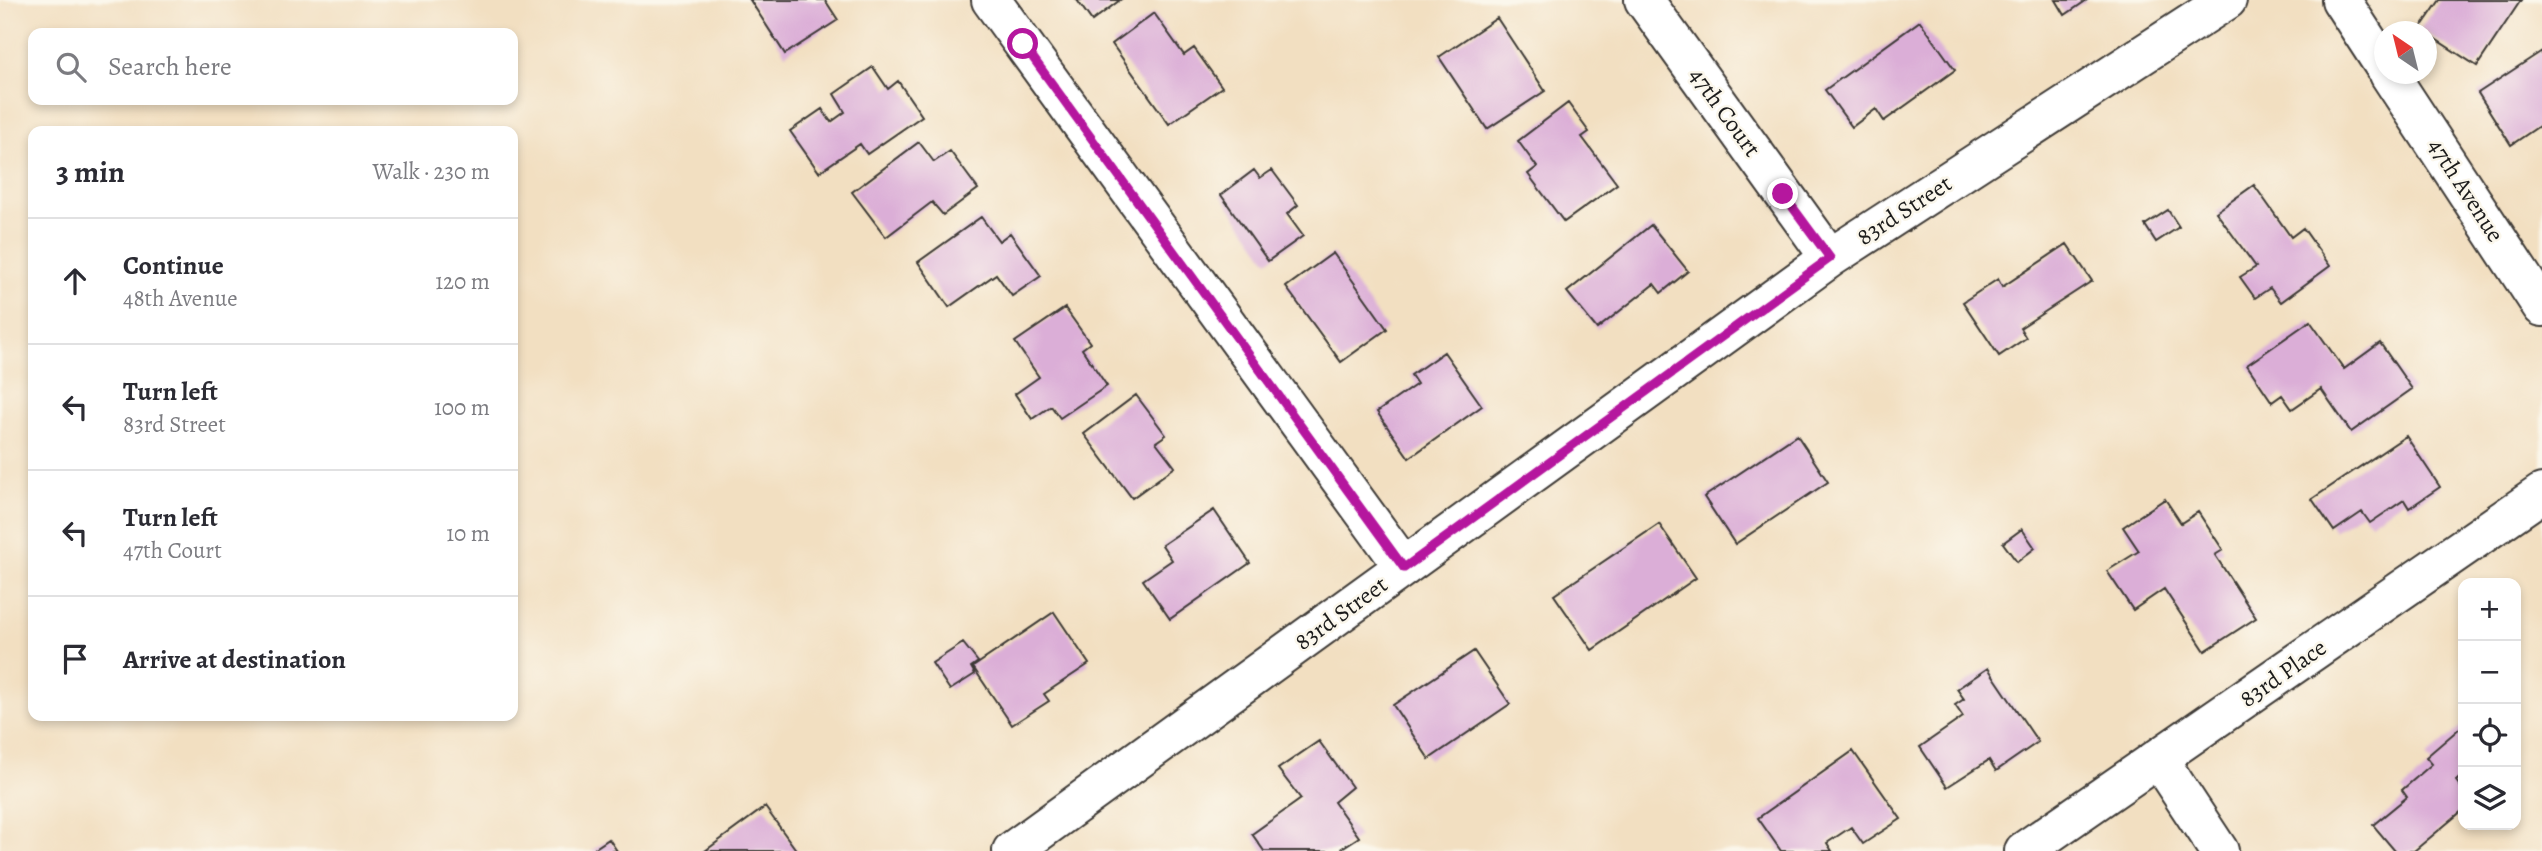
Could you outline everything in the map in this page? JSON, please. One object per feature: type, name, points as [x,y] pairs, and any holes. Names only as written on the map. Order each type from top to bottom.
[{"type":"street","points":[[991,0],[1404,568]]},
{"type":"street","name":"47th Court","points":[[1644,0],[1830,258]]},
{"type":"street","name":"83rd Street","points":[[1012,851],[1830,258],[2227,0]]},
{"type":"street","points":[[2341,0],[2374,50]]},
{"type":"street","name":"47th Avenue","points":[[2396,84],[2542,307]]},
{"type":"street","name":"83rd Place","points":[[2024,851],[2542,493]]},
{"type":"street","points":[[2159,760],[2219,851]]},
{"type":"building","points":[[750,0],[825,0],[838,20],[785,54]]},
{"type":"building","points":[[1077,0],[1120,0],[1092,21]]},
{"type":"building","points":[[2056,0],[2087,0],[2065,15]]},
{"type":"building","points":[[2440,0],[2521,0],[2477,66],[2437,40],[2437,21],[2426,21]]},
{"type":"building","points":[[1154,13],[1184,55],[1194,48],[1222,87],[1169,124],[1112,44]]},
{"type":"building","points":[[1497,18],[1545,91],[1487,129],[1439,57]]},
{"type":"building","points":[[1920,21],[1955,70],[1884,121],[1876,109],[1852,127],[1825,90]]},
{"type":"building","points":[[2542,51],[2542,124],[2511,145],[2478,93]]},
{"type":"building","points":[[873,67],[888,89],[898,81],[922,116],[867,154],[860,144],[819,172],[790,131],[822,109],[831,122],[845,112],[834,94]]},
{"type":"building","points":[[1568,103],[1589,132],[1582,137],[1617,184],[1564,222],[1528,174],[1537,167],[1518,141]]},
{"type":"building","points":[[919,142],[934,162],[950,151],[978,189],[943,215],[932,202],[886,237],[852,192]]},
{"type":"building","points":[[1254,170],[1260,178],[1272,170],[1298,205],[1287,214],[1303,236],[1268,261],[1221,195]]},
{"type":"building","points":[[2254,185],[2291,237],[2303,228],[2330,266],[2281,302],[2270,288],[2255,298],[2240,277],[2256,267],[2216,212]]},
{"type":"building","points":[[2168,210],[2179,227],[2156,242],[2145,225]]},
{"type":"building","points":[[981,217],[999,241],[1010,233],[1041,276],[1012,296],[996,274],[949,307],[918,262]]},
{"type":"building","points":[[1651,225],[1688,271],[1661,293],[1654,284],[1597,329],[1567,292]]},
{"type":"building","points":[[2067,244],[2092,281],[2020,328],[2026,338],[1999,356],[1963,302],[1998,279],[2002,287]]},
{"type":"building","points":[[1333,253],[1387,329],[1341,362],[1286,287]]},
{"type":"building","points":[[1065,308],[1090,343],[1082,349],[1107,386],[1060,418],[1051,406],[1032,419],[1015,394],[1039,377],[1015,342]]},
{"type":"building","points":[[2310,321],[2344,369],[2380,343],[2412,389],[2351,432],[2321,389],[2292,409],[2282,395],[2272,402],[2247,365]]},
{"type":"building","points":[[1444,352],[1482,406],[1409,458],[1377,412],[1417,384],[1411,375]]},
{"type":"building","points":[[1136,395],[1166,435],[1156,442],[1175,467],[1132,498],[1084,434]]},
{"type":"building","points":[[1797,435],[1828,482],[1735,544],[1704,497]]},
{"type":"building","points":[[2406,436],[2440,487],[2409,508],[2404,500],[2370,523],[2362,512],[2334,531],[2312,499]]},
{"type":"building","points":[[2165,499],[2181,523],[2198,512],[2223,550],[2215,555],[2256,618],[2205,651],[2164,589],[2133,610],[2107,571],[2139,551],[2123,527]]},
{"type":"building","points":[[1214,510],[1250,563],[1170,619],[1143,580],[1172,560],[1162,545]]},
{"type":"building","points":[[1659,524],[1696,578],[1592,650],[1554,595]]},
{"type":"building","points":[[2022,529],[2035,548],[2017,562],[2003,543]]},
{"type":"building","points":[[1054,612],[1089,664],[1044,694],[1049,701],[1012,725],[973,667]]},
{"type":"building","points":[[963,643],[978,662],[971,667],[975,674],[950,690],[932,663]]},
{"type":"building","points":[[1474,651],[1510,704],[1429,759],[1393,705]]},
{"type":"building","points":[[1988,668],[2038,742],[1996,771],[1989,760],[1947,787],[1920,747],[1963,717],[1955,705],[1964,699],[1957,689]]},
{"type":"building","points":[[2458,730],[2458,814],[2414,851],[2395,851],[2373,825],[2407,797],[2402,790],[2432,764],[2426,757]]},
{"type":"building","points":[[1319,741],[1352,787],[1334,802],[1359,837],[1342,848],[1344,851],[1264,851],[1252,834],[1301,799],[1278,769]]},
{"type":"building","points":[[1853,751],[1901,819],[1863,844],[1851,827],[1827,843],[1832,851],[1781,851],[1758,818]]},
{"type":"building","points":[[765,807],[797,851],[705,851]]},
{"type":"building","points":[[609,839],[617,851],[591,851]]},
{"type":"route","points":[[1023,44],[1404,568],[1830,258],[1783,194]]}]
